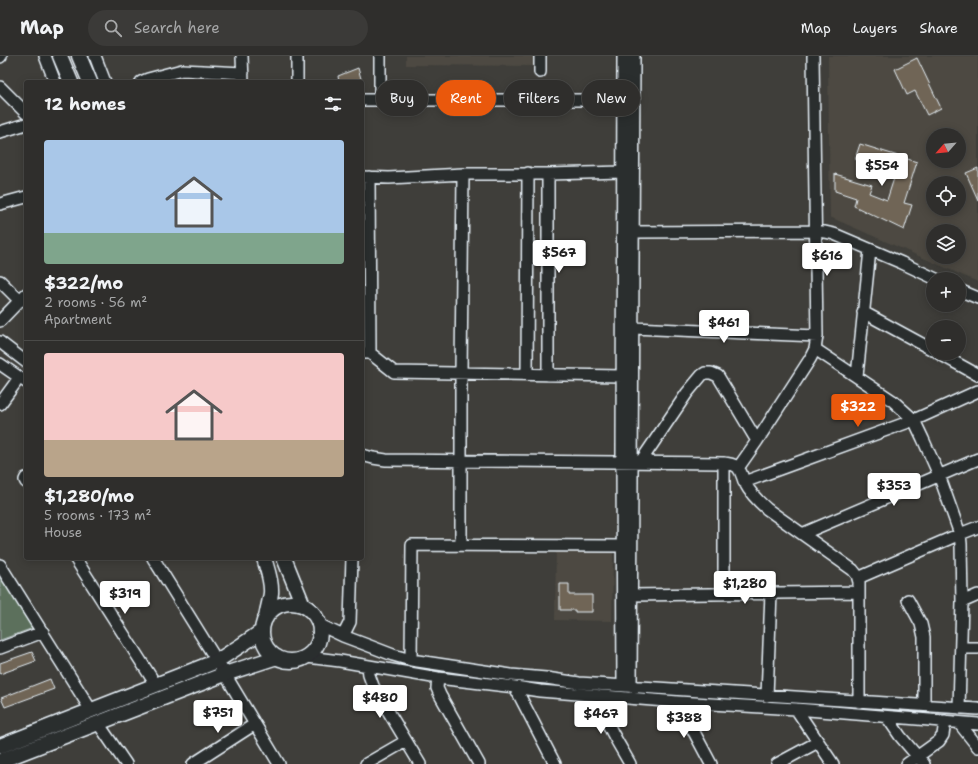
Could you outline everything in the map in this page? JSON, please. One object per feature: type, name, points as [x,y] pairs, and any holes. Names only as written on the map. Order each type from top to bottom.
[{"type":"main road","points":[[60,56],[70,80]]},
{"type":"main road","points":[[79,56],[89,80]]},
{"type":"main road","points":[[0,761],[95,717],[156,685],[217,661],[243,644],[264,625],[269,613],[279,605],[291,603],[303,605],[314,613],[320,625],[321,631],[319,643],[307,657],[297,661],[287,661],[277,658],[266,646],[262,636],[264,625],[271,594],[271,588],[270,578],[265,560]]},
{"type":"main road","points":[[285,560],[303,605]]},
{"type":"main road","points":[[0,746],[277,658]]},
{"type":"street","points":[[45,56],[54,80]]},
{"type":"street","points":[[95,56],[104,80]]},
{"type":"street","points":[[146,80],[182,70],[243,78],[242,56]]},
{"type":"street","points":[[297,56],[297,80]]},
{"type":"street","points":[[380,56],[380,80]]},
{"type":"street","points":[[540,56],[540,72]]},
{"type":"street","points":[[622,80],[623,56]]},
{"type":"street","points":[[634,56],[634,80]]},
{"type":"street","points":[[738,468],[757,441],[815,349],[817,336],[813,56]]},
{"type":"street","points":[[0,87],[24,111]]},
{"type":"street","points":[[364,100],[376,100]]},
{"type":"street","points":[[428,100],[582,100]]},
{"type":"street","points":[[622,116],[622,376],[632,461],[622,546],[627,686]]},
{"type":"street","points":[[627,686],[632,595],[634,116]]},
{"type":"street","points":[[0,132],[24,125]]},
{"type":"street","points":[[622,172],[463,174],[389,178],[366,177],[366,353],[394,372],[622,376]]},
{"type":"street","points":[[527,374],[528,173]]},
{"type":"street","points":[[461,545],[463,174]]},
{"type":"street","points":[[548,174],[548,375]]},
{"type":"street","points":[[0,204],[24,198]]},
{"type":"street","points":[[633,232],[825,232],[834,234],[926,275]]},
{"type":"street","points":[[857,376],[870,250]]},
{"type":"street","points":[[0,281],[23,298],[0,321]]},
{"type":"street","points":[[966,293],[978,298]]},
{"type":"street","points":[[863,312],[926,346]]},
{"type":"street","points":[[633,328],[817,336]]},
{"type":"street","points":[[0,342],[24,360]]},
{"type":"street","points":[[815,349],[893,401],[914,420],[924,439],[939,475],[960,534],[962,557],[959,708]]},
{"type":"street","points":[[951,360],[978,375]]},
{"type":"street","points":[[0,364],[22,380],[0,404]]},
{"type":"street","points":[[632,461],[702,375],[708,373],[718,376],[757,441]]},
{"type":"street","points":[[744,482],[914,420],[978,391]]},
{"type":"street","points":[[364,456],[386,460],[724,462],[731,464],[738,468],[744,482],[752,494],[767,509],[855,572],[858,578],[859,592],[859,702]]},
{"type":"street","points":[[802,534],[978,459]]},
{"type":"street","points":[[724,462],[724,594]]},
{"type":"street","points":[[858,578],[978,527]]},
{"type":"street","points":[[411,660],[412,545],[622,546]]},
{"type":"street","points":[[76,560],[156,685]]},
{"type":"street","points":[[154,560],[279,764]]},
{"type":"street","points":[[343,636],[350,622],[352,560]]},
{"type":"street","points":[[0,565],[126,764]]},
{"type":"street","points":[[632,595],[859,592]]},
{"type":"street","points":[[767,696],[771,593]]},
{"type":"street","points":[[962,602],[978,595]]},
{"type":"street","points":[[908,600],[921,624],[924,637],[924,705]]},
{"type":"street","points":[[320,625],[343,636],[411,660],[511,675],[579,683],[978,709]]},
{"type":"street","points":[[0,648],[43,632]]},
{"type":"street","points":[[960,648],[978,648]]},
{"type":"street","points":[[307,657],[340,661],[438,678],[515,687],[540,692],[978,724]]},
{"type":"street","points":[[368,666],[368,675],[373,686],[420,764]]},
{"type":"street","points":[[438,678],[437,688],[440,695],[479,764]]},
{"type":"street","points":[[515,687],[555,764]]},
{"type":"street","points":[[599,696],[606,719],[630,764]]},
{"type":"street","points":[[678,702],[711,764]]},
{"type":"street","points":[[796,710],[833,764]]},
{"type":"street","points":[[887,717],[900,736],[921,760]]},
{"type":"street","points":[[907,764],[921,760],[939,741],[943,735],[945,721]]},
{"type":"street","points":[[959,723],[978,747]]},
{"type":"street","points":[[194,764],[255,724]]},
{"type":"street","points":[[366,764],[406,741]]},
{"type":"street","points":[[777,764],[818,742]]},
{"type":"shaded area","points":[[406,56],[535,56],[535,66],[406,65]]},
{"type":"shaded area","points":[[828,56],[978,56],[978,282],[966,277],[966,272],[955,272],[937,264],[966,264],[966,224],[926,224],[926,259],[830,217]]},
{"type":"shaded area","points":[[556,548],[613,548],[612,621],[555,620]]},
{"type":"green space","points":[[0,576],[33,628],[0,640]]},
{"type":"building","points":[[917,58],[941,108],[927,115],[915,91],[907,95],[895,69]]},
{"type":"building","points":[[358,68],[361,80],[339,80],[338,76]]},
{"type":"building","points":[[860,144],[917,162],[904,203],[912,205],[904,230],[854,206],[856,198],[835,191],[835,174],[872,185],[869,193],[887,200],[896,172],[855,159]]},
{"type":"building","points":[[978,168],[978,200],[966,173]]},
{"type":"building","points":[[560,584],[569,584],[569,595],[592,595],[592,612],[560,610]]},
{"type":"building","points":[[32,652],[36,661],[0,674],[0,663]]},
{"type":"building","points":[[50,679],[54,689],[5,707],[1,698]]}]
